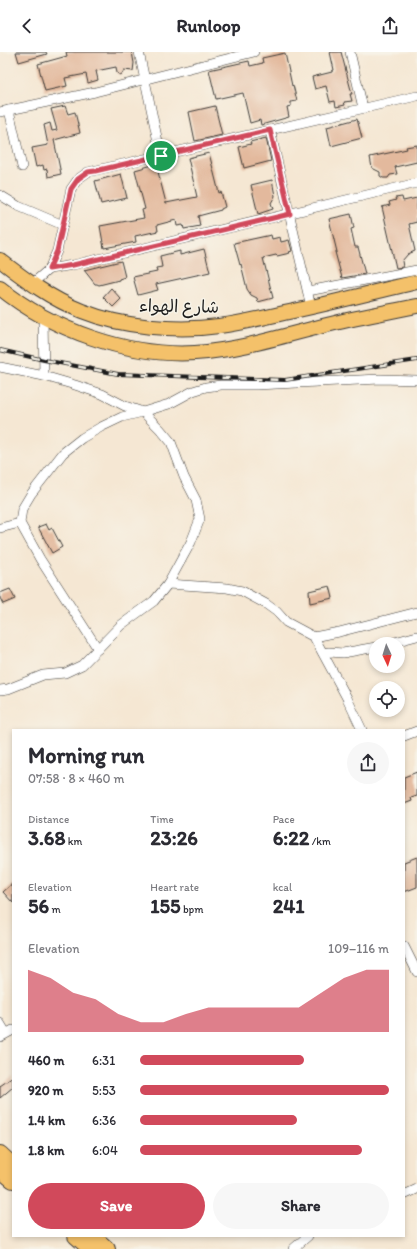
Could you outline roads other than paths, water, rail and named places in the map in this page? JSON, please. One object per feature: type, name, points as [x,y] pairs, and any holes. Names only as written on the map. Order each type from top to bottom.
[{"type":"highway","points":[[0,1154],[12,1165]]},
{"type":"highway","points":[[0,1169],[12,1179]]},
{"type":"highway","points":[[77,1237],[91,1249]]},
{"type":"highway","points":[[93,1237],[107,1249]]},
{"type":"main road","name":"شارع الهواء","points":[[0,260],[41,291],[82,311],[123,323],[159,328],[218,326],[311,307],[417,282]]},
{"type":"main road","points":[[0,288],[43,317],[67,329],[104,342],[149,351],[194,353],[250,344],[331,324],[417,306]]},
{"type":"main road","points":[[104,342],[106,319]]},
{"type":"street","points":[[139,52],[161,156]]},
{"type":"street","points":[[22,167],[5,111],[95,92],[254,52]]},
{"type":"street","points":[[350,52],[363,108]]},
{"type":"street","points":[[32,284],[49,269],[57,251],[71,189],[83,175],[417,96]]},
{"type":"street","points":[[270,130],[311,307]]},
{"type":"street","points":[[49,269],[73,265],[417,183]]},
{"type":"street","points":[[0,195],[18,206],[63,225]]},
{"type":"street","points":[[308,291],[417,270]]},
{"type":"street","points":[[43,317],[44,376]]},
{"type":"street","points":[[0,368],[44,376],[102,394],[125,406],[143,412],[171,442],[184,477],[196,500],[200,519],[196,530],[168,584],[154,601],[121,625],[82,665],[65,673],[43,675],[0,690]]},
{"type":"street","points":[[98,649],[40,559],[20,523],[22,509],[31,494],[63,453],[82,438],[122,417],[168,404],[193,391],[206,387],[221,385],[256,385],[380,378],[417,380]]},
{"type":"street","points":[[0,528],[20,523]]},
{"type":"street","points":[[168,584],[227,588],[242,591],[266,604],[286,622],[314,637],[347,698],[362,729]]},
{"type":"street","points":[[314,637],[417,612]]},
{"type":"street","points":[[405,639],[417,636]]},
{"type":"street","points":[[323,653],[342,653],[369,648]]},
{"type":"street","points":[[405,736],[417,731]]},
{"type":"street","points":[[405,948],[416,968]]},
{"type":"street","points":[[0,1023],[6,1033]]},
{"type":"street","points":[[405,1195],[417,1189]]},
{"type":"street","points":[[293,1249],[307,1237]]},
{"type":"railway","points":[[0,350],[118,374],[285,380],[417,360]]}]
